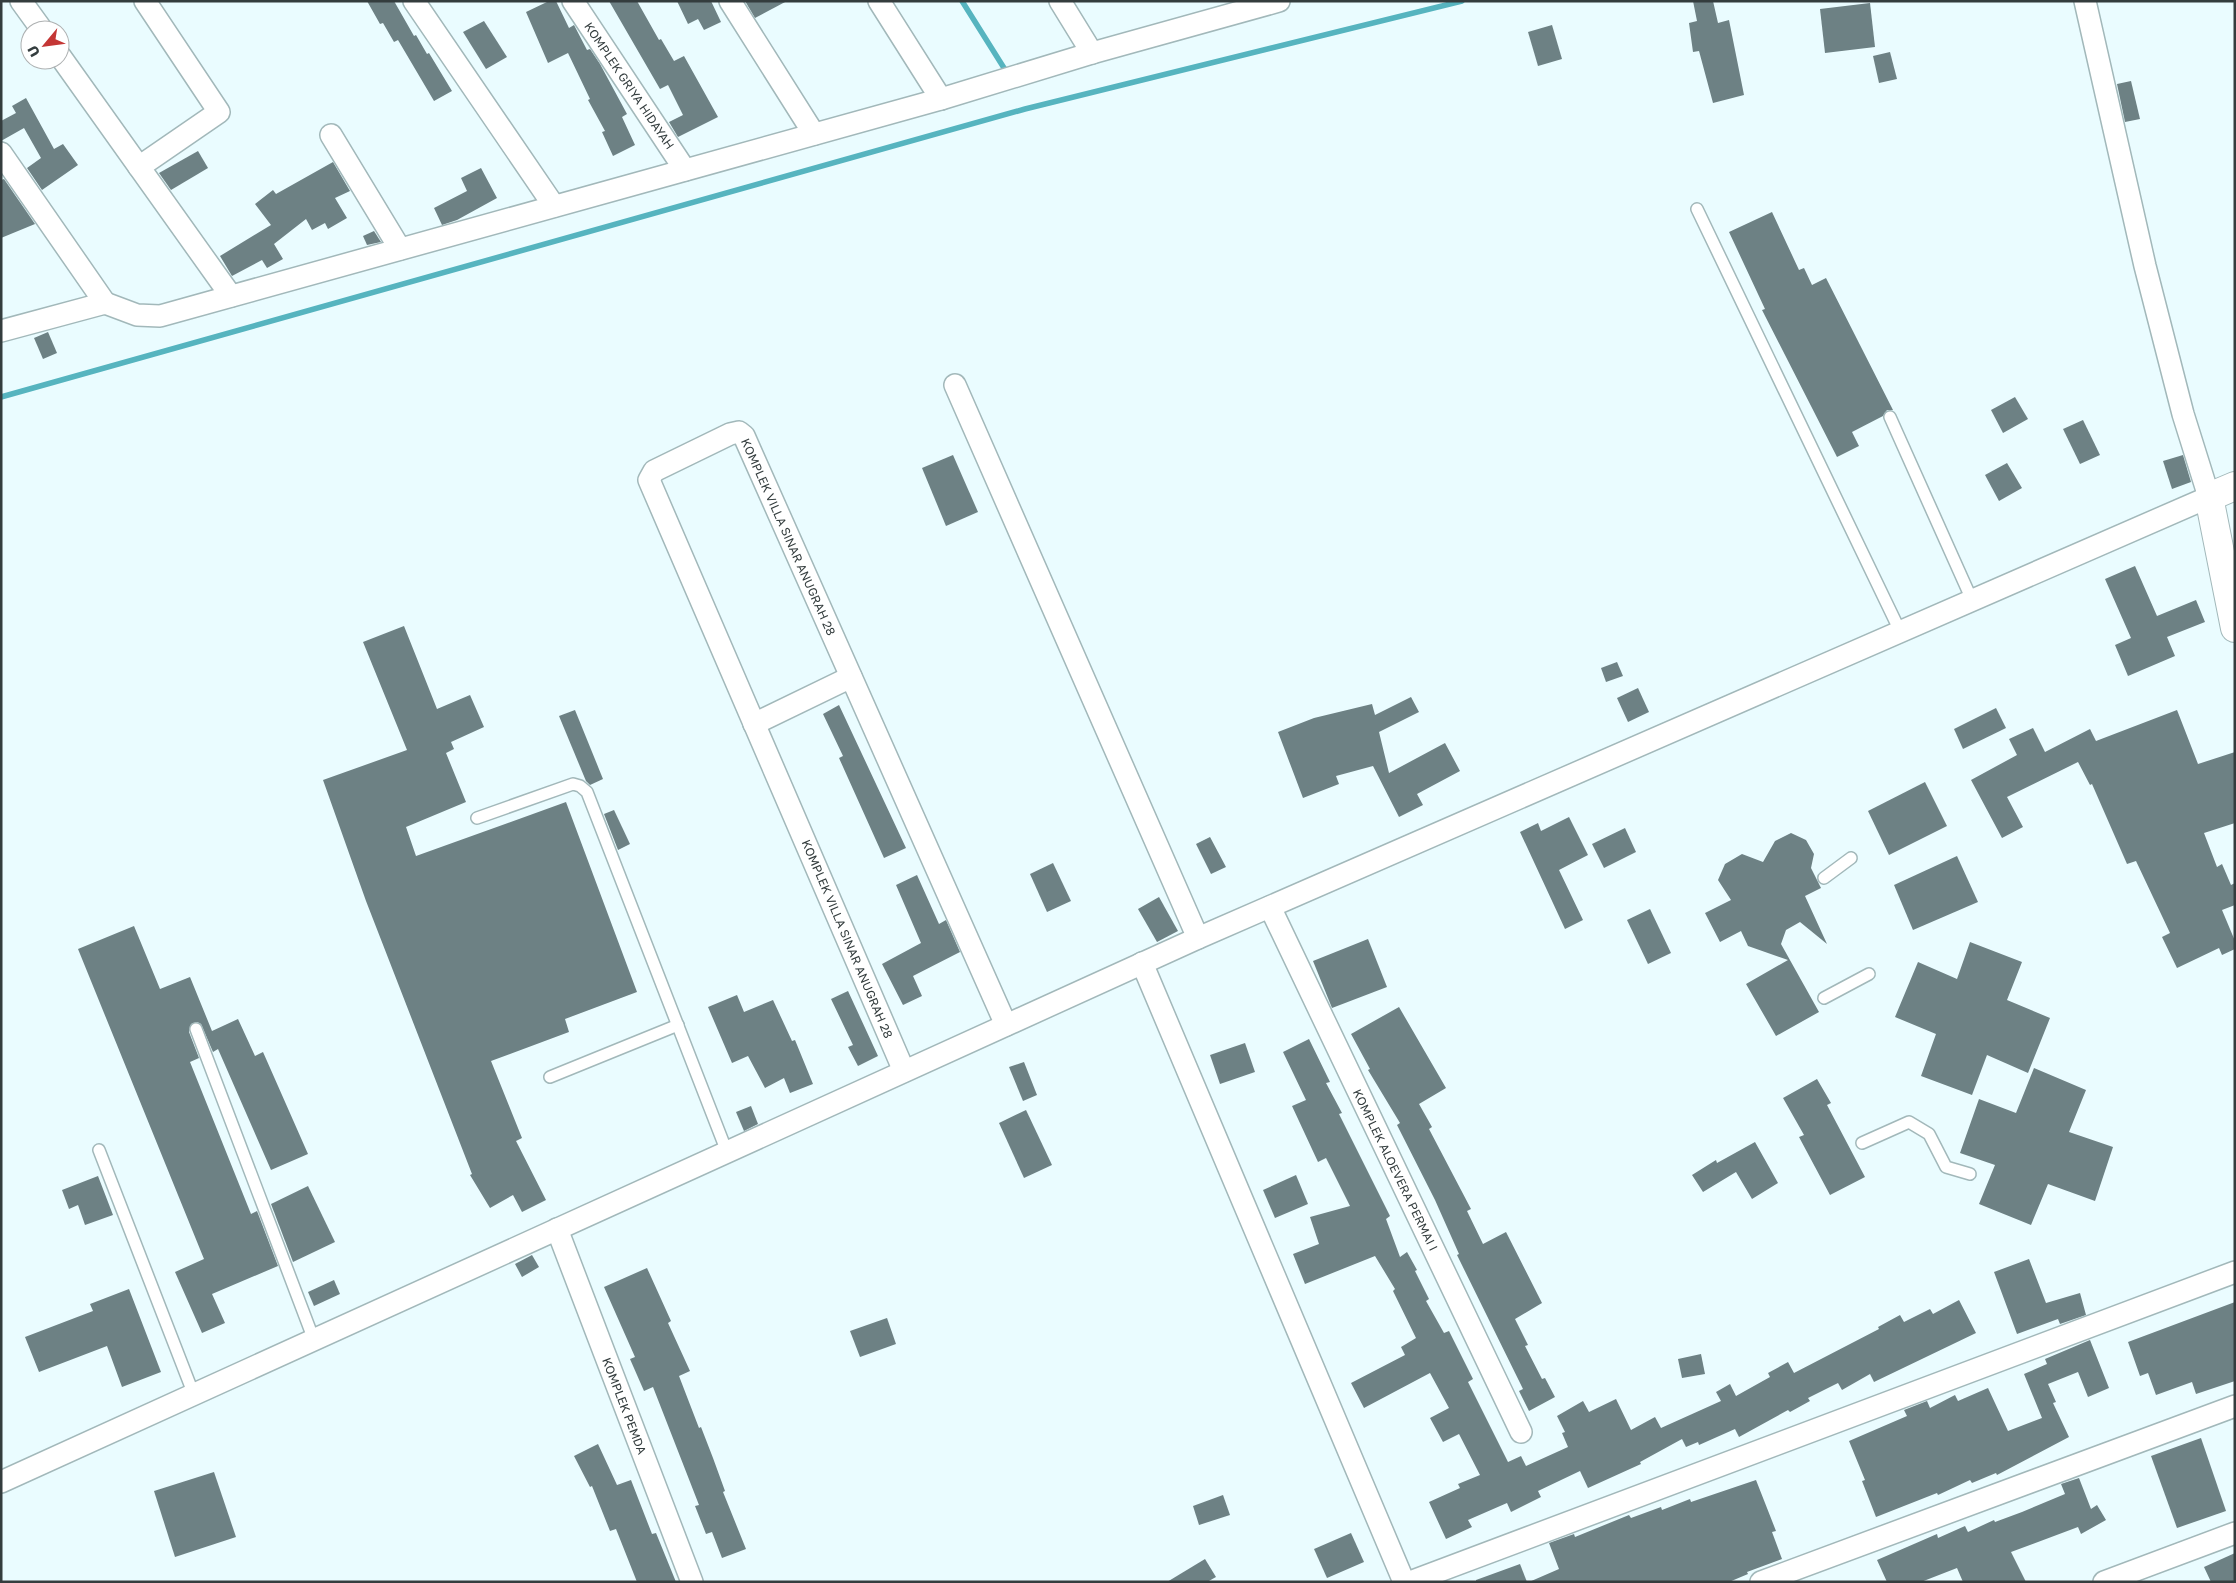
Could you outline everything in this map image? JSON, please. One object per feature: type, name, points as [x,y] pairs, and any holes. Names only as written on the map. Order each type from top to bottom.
[{"type":"street","points":[[21,1],[35,20]]},
{"type":"street","points":[[139,167],[219,112],[145,1]]},
{"type":"street","points":[[414,1],[554,206]]},
{"type":"street","name":"KOMPLEK GRIYA HIDAYAH","points":[[573,1],[685,170]]},
{"type":"street","points":[[730,1],[814,134]]},
{"type":"street","points":[[879,1],[941,99]]},
{"type":"street","points":[[1060,1],[1092,53]]},
{"type":"street","points":[[2085,1],[2145,266],[2183,414],[2209,497],[2235,628]]},
{"type":"street","points":[[1,153],[105,303],[137,315],[160,316],[941,99],[1092,53],[1271,2]]},
{"type":"street","points":[[70,70],[231,296]]},
{"type":"street","points":[[331,136],[400,249]]},
{"type":"street","points":[[1,331],[105,303]]},
{"type":"street","points":[[954,385],[1198,938]]},
{"type":"street","name":"KOMPLEK VILLA SINAR ANUGRAH 28","points":[[904,1071],[649,480],[654,471],[730,434],[739,432],[744,436],[1006,1025]]},
{"type":"street","points":[[1,1482],[1198,938],[2235,486]]},
{"type":"street","points":[[754,724],[851,677]]},
{"type":"street","name":"KOMPLEK ALOEVERA PERMAI I","points":[[1270,907],[1520,1432]]},
{"type":"street","points":[[1142,963],[1404,1582]]},
{"type":"street","name":"KOMPLEK PEMDA","points":[[557,1229],[692,1582]]},
{"type":"street","points":[[1410,1582],[2235,1272]]},
{"type":"street","points":[[1761,1582],[2235,1406]]},
{"type":"street","points":[[2104,1582],[2235,1533]]},
{"type":"lane","points":[[1696,209],[1900,631]]},
{"type":"lane","points":[[1890,417],[1972,600]]},
{"type":"lane","points":[[477,818],[573,784],[580,786],[587,792],[727,1152]]},
{"type":"lane","points":[[1824,878],[1851,858]]},
{"type":"lane","points":[[1824,998],[1869,974]]},
{"type":"lane","points":[[550,1077],[678,1025]]},
{"type":"lane","points":[[196,1029],[314,1340]]},
{"type":"lane","points":[[1862,1143],[1909,1122],[1929,1134],[1946,1167],[1970,1174]]},
{"type":"lane","points":[[99,1150],[194,1395]]},
{"type":"building","points":[[367,1],[394,1],[414,36],[416,35],[427,54],[429,53],[452,91],[434,101],[398,40],[394,42],[383,23],[380,24]]},
{"type":"building","points":[[549,1],[556,1],[569,28],[574,25],[587,50],[590,49],[600,64],[627,114],[622,117],[635,145],[613,156],[602,132],[605,131],[588,100],[590,99],[568,53],[548,63],[526,12]]},
{"type":"building","points":[[609,1],[637,1],[659,40],[661,39],[674,61],[684,56],[718,117],[678,137],[669,122],[683,115],[668,85],[660,89]]},
{"type":"building","points":[[677,1],[711,1],[721,22],[704,30],[698,19],[688,24]]},
{"type":"building","points":[[745,1],[787,1],[755,18]]},
{"type":"building","points":[[1693,1],[1713,1],[1718,23],[1729,20],[1744,95],[1713,103],[1699,51],[1693,52],[1689,23],[1697,21]]},
{"type":"building","points":[[1870,3],[1875,47],[1825,53],[1820,9]]},
{"type":"building","points":[[484,21],[507,57],[486,69],[463,32]]},
{"type":"building","points":[[1552,25],[1562,59],[1538,66],[1528,32]]},
{"type":"building","points":[[1890,52],[1897,79],[1879,83],[1873,56]]},
{"type":"building","points":[[2131,81],[2140,119],[2125,122],[2117,84]]},
{"type":"building","points":[[26,98],[54,149],[63,144],[78,165],[42,190],[27,168],[41,158],[24,128],[1,141],[1,121],[16,113],[12,106]]},
{"type":"building","points":[[198,151],[208,168],[171,190],[159,173]]},
{"type":"building","points":[[333,162],[350,191],[335,198],[347,218],[328,229],[325,223],[312,230],[306,219],[274,244],[283,259],[267,268],[262,260],[232,276],[220,256],[271,225],[255,204],[273,190],[276,194]]},
{"type":"building","points":[[481,168],[497,198],[457,220],[442,225],[434,208],[467,191],[461,178]]},
{"type":"building","points":[[4,179],[35,224],[1,238],[1,180]]},
{"type":"building","points":[[1772,212],[1799,270],[1804,268],[1812,285],[1826,278],[1893,410],[1887,410],[1883,416],[1852,432],[1859,446],[1837,457],[1762,310],[1765,309],[1729,232]]},
{"type":"building","points":[[374,231],[381,242],[367,245],[363,236]]},
{"type":"building","points":[[48,332],[57,353],[43,359],[34,338]]},
{"type":"building","points":[[2015,397],[2028,419],[2003,433],[1991,410]]},
{"type":"building","points":[[2083,420],[2100,455],[2080,464],[2063,429]]},
{"type":"building","points":[[953,455],[978,512],[946,526],[922,468]]},
{"type":"building","points":[[2183,455],[2191,482],[2172,489],[2163,461]]},
{"type":"building","points":[[2007,463],[2022,488],[1999,501],[1985,475]]},
{"type":"building","points":[[2135,566],[2157,616],[2196,600],[2205,622],[2167,637],[2175,656],[2128,676],[2115,645],[2131,638],[2105,579]]},
{"type":"building","points":[[404,626],[437,709],[470,695],[484,727],[451,742],[454,749],[446,753],[466,802],[406,827],[416,856],[566,802],[637,992],[565,1019],[569,1032],[491,1061],[522,1138],[516,1141],[546,1200],[522,1212],[513,1195],[490,1208],[470,1175],[472,1174],[366,901],[323,780],[407,750],[363,642]]},
{"type":"building","points":[[1617,662],[1623,676],[1606,682],[1601,668]]},
{"type":"building","points":[[1638,688],[1649,712],[1628,722],[1617,698]]},
{"type":"building","points":[[1411,697],[1419,712],[1379,732],[1389,773],[1445,743],[1460,771],[1417,794],[1423,805],[1399,817],[1373,766],[1336,776],[1339,784],[1303,798],[1278,732],[1314,718],[1372,704],[1375,715]]},
{"type":"building","points":[[839,705],[906,848],[884,858],[839,758],[843,756],[823,714]]},
{"type":"building","points":[[1996,708],[2006,728],[1963,749],[1954,729]]},
{"type":"building","points":[[575,710],[603,779],[590,785],[586,781],[559,716]]},
{"type":"building","points":[[2177,710],[2198,764],[2235,752],[2235,823],[2204,833],[2217,867],[2222,864],[2231,885],[2235,883],[2235,905],[2222,910],[2235,941],[2235,949],[2222,955],[2219,948],[2177,968],[2162,937],[2170,933],[2136,861],[2127,864],[2092,784],[2090,785],[2078,762],[2007,797],[2023,827],[2002,838],[1971,780],[2017,755],[2009,739],[2033,728],[2045,752],[2090,729],[2096,741]]},
{"type":"building","points":[[1925,782],[1947,826],[1889,855],[1868,811]]},
{"type":"building","points":[[614,810],[630,844],[618,850],[604,814]]},
{"type":"building","points":[[1569,817],[1588,855],[1559,870],[1583,920],[1565,929],[1520,832],[1538,823],[1541,831]]},
{"type":"building","points":[[1625,828],[1636,852],[1604,868],[1592,844]]},
{"type":"building","points":[[1791,833],[1806,840],[1814,854],[1811,868],[1821,888],[1805,896],[1827,944],[1800,922],[1786,930],[1781,944],[1819,1012],[1776,1036],[1746,984],[1788,960],[1748,946],[1741,931],[1720,942],[1705,913],[1731,900],[1718,880],[1725,864],[1742,854],[1763,862],[1775,841]]},
{"type":"building","points":[[1210,837],[1226,867],[1211,874],[1196,844]]},
{"type":"building","points":[[1957,856],[1978,902],[1913,930],[1894,885]]},
{"type":"building","points":[[1053,863],[1071,901],[1047,912],[1030,874]]},
{"type":"building","points":[[917,875],[939,924],[946,920],[960,952],[913,976],[922,996],[903,1005],[882,964],[921,943],[896,885]]},
{"type":"building","points":[[1159,897],[1178,931],[1157,942],[1138,909]]},
{"type":"building","points":[[1650,909],[1671,953],[1648,964],[1627,920]]},
{"type":"building","points":[[134,926],[160,989],[190,977],[212,1031],[238,1019],[255,1056],[263,1052],[308,1154],[271,1170],[218,1049],[213,1052],[201,1024],[197,1022],[191,1024],[189,1032],[199,1058],[190,1062],[251,1214],[257,1211],[278,1266],[212,1294],[225,1323],[202,1333],[175,1272],[204,1259],[78,949]]},
{"type":"building","points":[[1368,939],[1387,987],[1332,1008],[1313,961]]},
{"type":"building","points":[[1970,942],[2022,962],[2007,1000],[2050,1018],[2028,1073],[1987,1055],[1972,1095],[1921,1076],[1936,1034],[1895,1017],[1918,962],[1957,979]]},
{"type":"building","points":[[848,991],[878,1056],[858,1066],[848,1047],[853,1045],[831,999]]},
{"type":"building","points":[[737,995],[744,1012],[773,1000],[792,1041],[795,1040],[813,1084],[790,1093],[784,1078],[765,1088],[748,1056],[732,1063],[708,1007]]},
{"type":"building","points":[[1399,1007],[1446,1088],[1419,1104],[1432,1127],[1429,1129],[1471,1209],[1467,1211],[1483,1244],[1506,1232],[1542,1303],[1515,1319],[1528,1345],[1525,1346],[1542,1379],[1545,1378],[1555,1397],[1529,1411],[1519,1391],[1523,1389],[1457,1255],[1459,1254],[1435,1200],[1397,1125],[1400,1123],[1368,1070],[1370,1069],[1351,1034]]},
{"type":"building","points":[[1309,1039],[1330,1082],[1326,1083],[1342,1113],[1339,1114],[1390,1216],[1386,1219],[1400,1257],[1407,1252],[1417,1270],[1415,1271],[1429,1299],[1426,1301],[1444,1333],[1449,1331],[1473,1379],[1468,1382],[1508,1462],[1521,1456],[1526,1466],[1568,1447],[1562,1433],[1565,1432],[1557,1416],[1583,1401],[1589,1412],[1616,1399],[1631,1430],[1655,1417],[1661,1428],[1721,1401],[1716,1392],[1730,1384],[1736,1396],[1770,1377],[1768,1373],[1788,1362],[1794,1373],[1879,1329],[1878,1327],[1900,1315],[1904,1322],[1930,1309],[1933,1314],[1959,1300],[1976,1333],[1874,1382],[1870,1374],[1842,1390],[1838,1383],[1808,1398],[1810,1401],[1790,1412],[1788,1410],[1739,1437],[1735,1429],[1699,1445],[1698,1442],[1686,1447],[1682,1439],[1640,1462],[1641,1464],[1588,1488],[1580,1471],[1538,1491],[1541,1497],[1511,1512],[1507,1503],[1468,1520],[1472,1527],[1446,1539],[1429,1502],[1460,1488],[1458,1484],[1480,1475],[1459,1434],[1443,1442],[1430,1418],[1449,1408],[1430,1373],[1364,1408],[1351,1383],[1405,1355],[1401,1347],[1416,1338],[1393,1291],[1395,1289],[1375,1256],[1305,1284],[1293,1254],[1319,1244],[1310,1217],[1350,1206],[1326,1158],[1318,1162],[1292,1106],[1306,1100],[1283,1052]]},
{"type":"building","points":[[1245,1043],[1255,1072],[1220,1084],[1210,1055]]},
{"type":"building","points":[[1024,1062],[1037,1095],[1023,1101],[1009,1067]]},
{"type":"building","points":[[2034,1068],[2086,1090],[2069,1132],[2113,1147],[2095,1201],[2048,1184],[2031,1225],[1979,1204],[1995,1165],[1960,1153],[1979,1099],[2016,1113]]},
{"type":"building","points":[[1817,1079],[1831,1103],[1827,1105],[1865,1177],[1830,1195],[1799,1137],[1804,1135],[1783,1098]]},
{"type":"building","points":[[751,1106],[758,1124],[744,1131],[736,1112]]},
{"type":"building","points":[[1026,1110],[1052,1165],[1024,1178],[999,1123]]},
{"type":"building","points":[[1755,1142],[1778,1183],[1752,1199],[1736,1172],[1703,1192],[1692,1175],[1716,1160],[1717,1163]]},
{"type":"building","points":[[1296,1175],[1308,1204],[1275,1218],[1263,1190]]},
{"type":"building","points":[[98,1176],[113,1215],[85,1225],[78,1205],[69,1209],[62,1190]]},
{"type":"building","points":[[308,1186],[335,1242],[293,1262],[271,1204]]},
{"type":"building","points":[[532,1255],[539,1267],[522,1277],[515,1264]]},
{"type":"building","points":[[2029,1259],[2046,1303],[2080,1293],[2086,1315],[2060,1324],[2058,1319],[2017,1334],[1994,1272]]},
{"type":"building","points":[[647,1268],[671,1321],[668,1323],[690,1371],[679,1376],[699,1428],[701,1427],[725,1491],[723,1492],[746,1549],[722,1558],[712,1532],[706,1534],[695,1506],[699,1505],[653,1387],[644,1391],[630,1359],[635,1357],[604,1287]]},
{"type":"building","points":[[334,1280],[340,1294],[314,1306],[308,1292]]},
{"type":"building","points":[[129,1289],[161,1372],[122,1387],[107,1346],[39,1372],[25,1337],[93,1311],[90,1304]]},
{"type":"building","points":[[2235,1302],[2235,1381],[2196,1394],[2192,1382],[2156,1395],[2148,1373],[2140,1376],[2128,1342]]},
{"type":"building","points":[[887,1318],[896,1344],[860,1357],[850,1331]]},
{"type":"building","points":[[2090,1340],[2109,1388],[2088,1397],[2078,1372],[2048,1384],[2056,1402],[2053,1403],[2069,1437],[1997,1475],[1996,1473],[1972,1483],[1970,1480],[1938,1495],[1937,1493],[1876,1517],[1862,1481],[1865,1480],[1849,1441],[1907,1416],[1904,1410],[1927,1401],[1930,1408],[1955,1395],[1958,1401],[1988,1388],[2008,1431],[2042,1418],[2024,1374],[2047,1364],[2045,1359]]},
{"type":"building","points":[[1701,1354],[1705,1374],[1682,1378],[1678,1359]]},
{"type":"building","points":[[2201,1438],[2226,1511],[2177,1528],[2151,1456]]},
{"type":"building","points":[[598,1444],[617,1485],[631,1480],[652,1534],[656,1533],[676,1582],[637,1582],[616,1529],[610,1531],[592,1486],[590,1487],[574,1456]]},
{"type":"building","points":[[214,1472],[236,1537],[175,1557],[154,1491]]},
{"type":"building","points":[[2079,1478],[2091,1509],[2097,1505],[2106,1520],[2081,1534],[2078,1527],[2011,1552],[2026,1582],[1963,1582],[1957,1568],[1921,1582],[1887,1582],[1877,1560],[1937,1534],[1938,1538],[1965,1526],[1968,1532],[1994,1520],[1995,1522],[2022,1512],[2065,1494],[2061,1484]]},
{"type":"building","points":[[1756,1480],[1776,1531],[1772,1532],[1782,1559],[1747,1572],[1748,1574],[1729,1582],[1529,1582],[1559,1569],[1549,1543],[1574,1534],[1575,1537],[1629,1515],[1631,1518],[1661,1507],[1662,1510],[1690,1499],[1691,1502]]},
{"type":"building","points":[[1223,1495],[1230,1515],[1199,1525],[1193,1506]]},
{"type":"building","points":[[1351,1533],[1364,1562],[1327,1578],[1314,1549]]},
{"type":"building","points":[[2235,1553],[2235,1582],[2211,1582],[2204,1567]]},
{"type":"building","points":[[1205,1559],[1216,1577],[1207,1582],[1167,1582]]},
{"type":"building","points":[[1520,1564],[1527,1582],[1476,1582],[1476,1580]]},
{"type":"waterway","points":[[962,1],[1004,68]]},
{"type":"waterway","points":[[1,397],[1025,109],[1462,1]]}]
